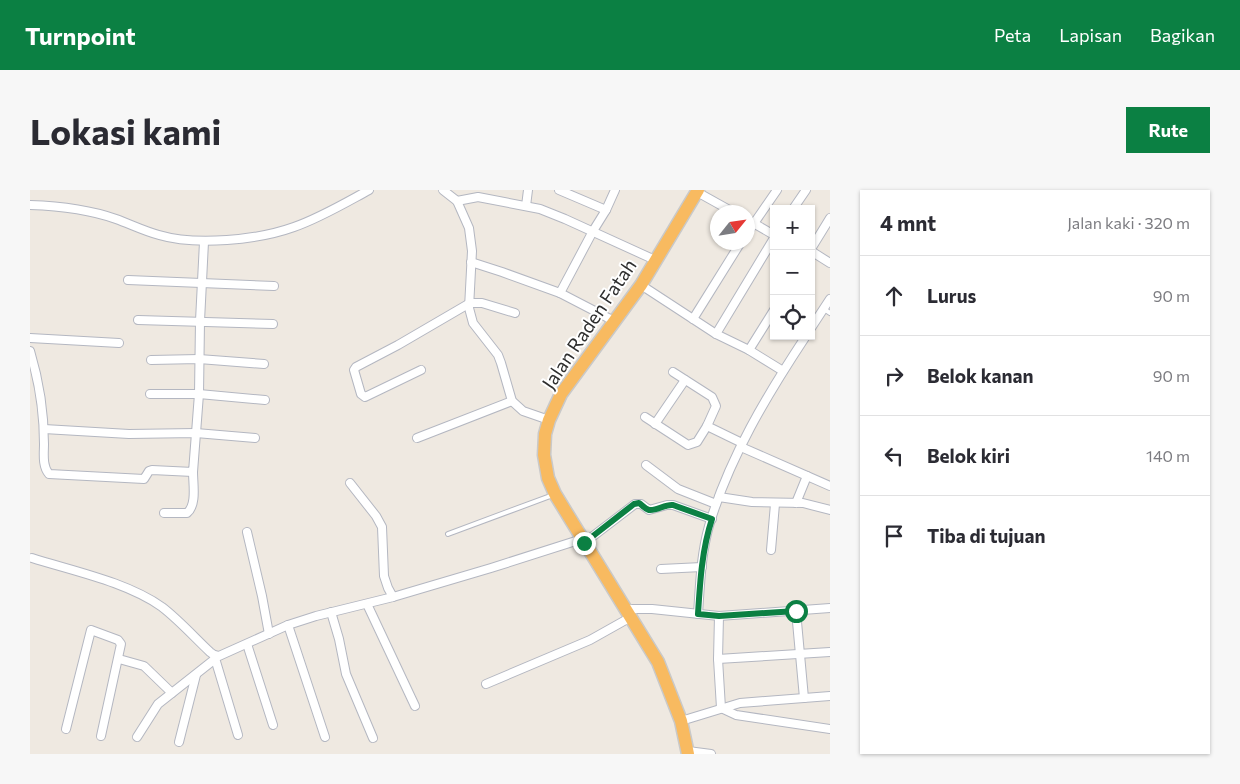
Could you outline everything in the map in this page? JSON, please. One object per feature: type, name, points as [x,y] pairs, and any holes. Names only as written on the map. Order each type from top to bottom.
[{"type":"highway","name":"Jalan Raden Fatah","points":[[688,752],[681,721],[658,662],[555,494],[548,478],[544,455],[544,434],[561,394],[640,286],[698,191]]},
{"type":"street","points":[[30,205],[78,208],[119,220],[158,235],[204,242],[264,235],[294,228],[369,190]]},
{"type":"street","points":[[443,190],[457,201],[469,228],[471,237],[470,316],[473,324],[502,363],[512,401],[523,412],[549,420]]},
{"type":"street","points":[[526,206],[528,190]]},
{"type":"street","points":[[559,190],[606,210]]},
{"type":"street","points":[[560,293],[615,190]]},
{"type":"street","points":[[755,216],[777,190]]},
{"type":"street","points":[[796,205],[806,190]]},
{"type":"street","points":[[698,191],[721,205]]},
{"type":"street","points":[[457,201],[478,197],[526,206],[565,219],[655,260]]},
{"type":"street","points":[[815,243],[830,218]]},
{"type":"street","points":[[755,225],[770,234]]},
{"type":"street","points":[[164,513],[187,512],[192,508],[199,394],[204,242]]},
{"type":"street","points":[[716,334],[770,243]]},
{"type":"street","points":[[693,319],[736,250]]},
{"type":"street","points":[[815,253],[830,263]]},
{"type":"street","points":[[471,262],[560,293],[614,321]]},
{"type":"street","points":[[128,280],[274,286]]},
{"type":"street","points":[[640,286],[716,334],[749,350],[783,371]]},
{"type":"street","points":[[815,324],[827,311],[830,299]]},
{"type":"street","points":[[421,370],[365,397],[361,394],[354,370],[356,367],[470,303],[482,303],[515,313]]},
{"type":"street","points":[[749,350],[770,316]]},
{"type":"street","points":[[138,320],[273,324]]},
{"type":"street","points":[[30,338],[118,344]]},
{"type":"street","points":[[698,614],[707,537],[718,500],[742,445],[783,371],[803,340]]},
{"type":"street","points":[[30,351],[38,379],[44,429],[44,466],[47,472],[51,474],[144,479],[148,471],[152,470],[193,472]]},
{"type":"street","points":[[151,360],[199,359],[264,364]]},
{"type":"street","points":[[645,417],[688,445],[697,442],[716,406],[715,402],[712,397],[674,372]]},
{"type":"street","points":[[656,424],[686,380]]},
{"type":"street","points":[[150,394],[199,394],[265,400]]},
{"type":"street","points":[[417,438],[512,401]]},
{"type":"street","points":[[707,426],[742,445],[830,486]]},
{"type":"street","points":[[44,429],[129,434],[196,433],[255,438]]},
{"type":"street","points":[[646,465],[678,489],[718,500],[774,504],[803,503],[830,510]]},
{"type":"street","points":[[796,503],[807,476]]},
{"type":"street","points":[[350,483],[376,516],[382,527],[384,576],[393,597]]},
{"type":"street","points":[[137,737],[158,704],[215,657],[288,625],[393,597],[583,541],[634,504],[639,503],[646,509],[651,510],[670,505],[712,519]]},
{"type":"street","points":[[771,550],[774,504]]},
{"type":"street","points":[[247,532],[269,634]]},
{"type":"street","points":[[32,558],[127,588],[161,607],[215,657],[238,735]]},
{"type":"street","points":[[661,569],[702,567]]},
{"type":"street","points":[[368,604],[414,706]]},
{"type":"street","points":[[486,684],[590,640],[629,613],[652,609],[719,616],[830,608]]},
{"type":"street","points":[[796,611],[804,698]]},
{"type":"street","points":[[331,612],[340,639],[346,674],[373,738]]},
{"type":"street","points":[[719,616],[718,659],[721,708]]},
{"type":"street","points":[[288,625],[325,737]]},
{"type":"street","points":[[66,728],[91,630],[120,642],[121,646],[101,736]]},
{"type":"street","points":[[247,644],[273,724]]},
{"type":"street","points":[[718,659],[830,652]]},
{"type":"street","points":[[119,659],[144,666],[172,693]]},
{"type":"street","points":[[179,742],[196,674]]},
{"type":"street","points":[[681,721],[740,703],[830,696]]},
{"type":"street","points":[[721,708],[736,716],[830,729]]},
{"type":"street","points":[[688,752],[711,754]]},
{"type":"lane","points":[[448,534],[555,494]]},
{"type":"route","points":[[584,543],[634,504],[639,503],[649,510],[673,505],[712,519],[702,567],[698,614],[719,616],[796,611]]}]
